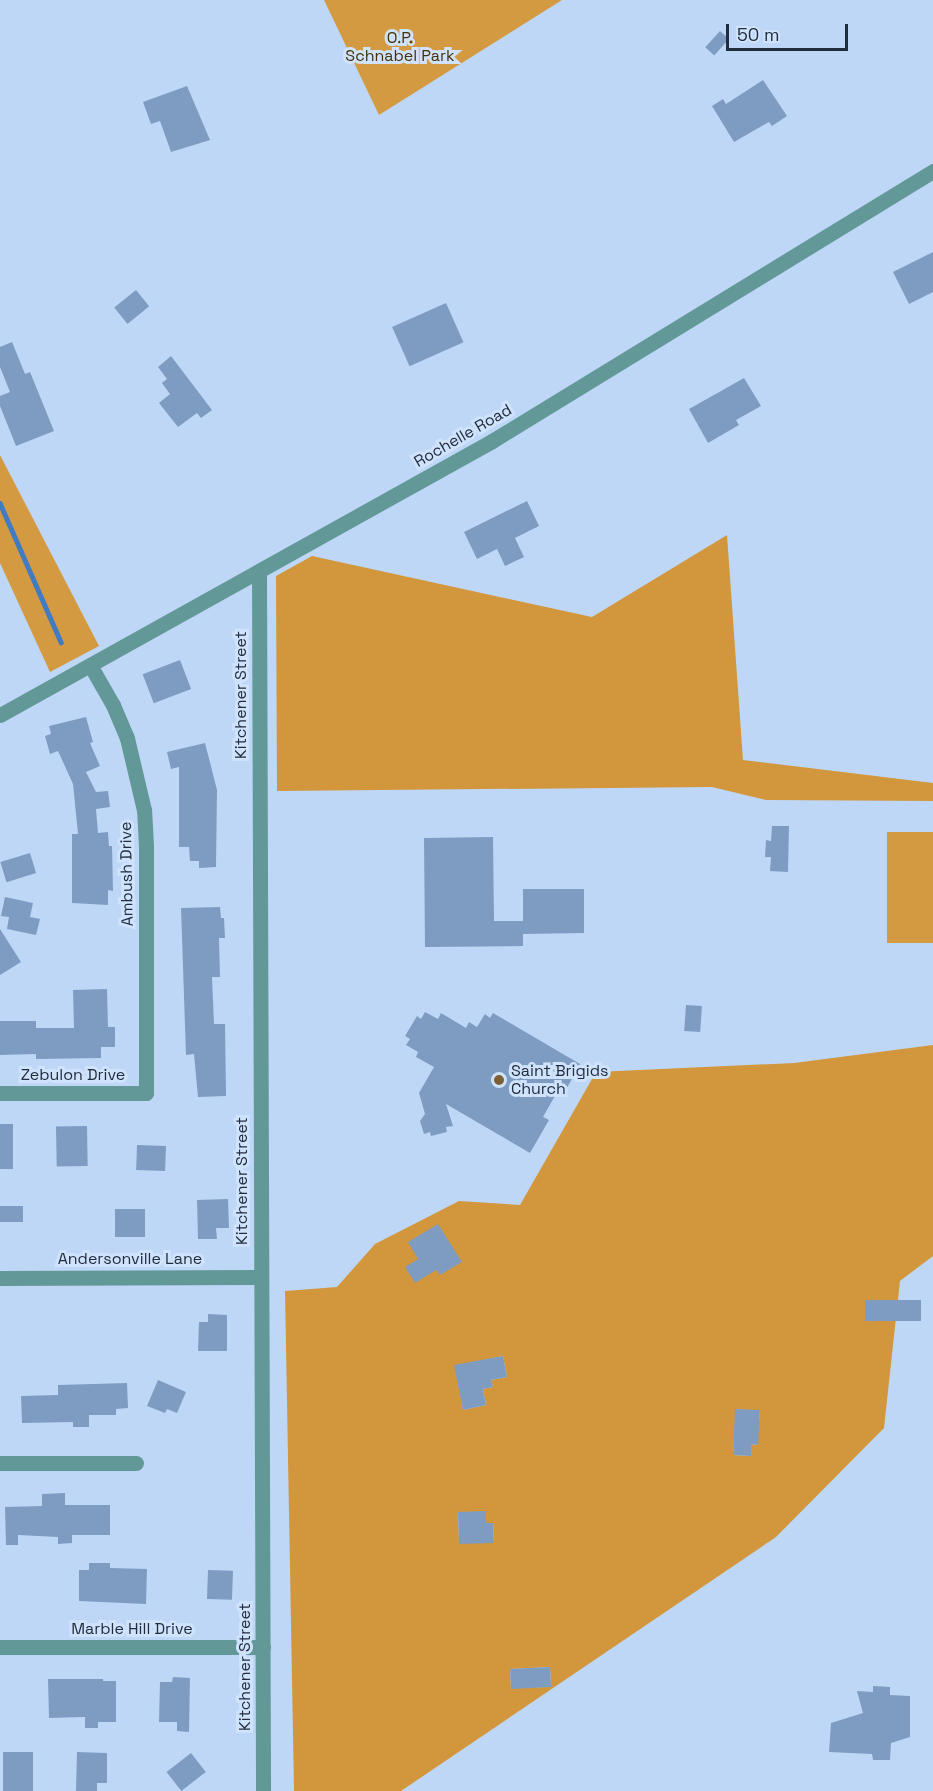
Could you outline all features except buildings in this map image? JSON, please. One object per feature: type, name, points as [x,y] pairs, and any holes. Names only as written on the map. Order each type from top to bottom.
[{"type":"street","name":"Rochelle Road","points":[[0,715],[492,441],[933,171]]},
{"type":"street","name":"Kitchener Street","points":[[259,571],[263,1791]]},
{"type":"street","name":"Ambush Drive","points":[[90,665],[113,705],[127,738],[144,810],[146,1093]]},
{"type":"street","name":"Zebulon Drive","points":[[0,1093],[146,1093]]},
{"type":"street","name":"Andersonville Lane","points":[[0,1278],[261,1277]]},
{"type":"street","points":[[0,1463],[136,1463]]},
{"type":"street","name":"Marble Hill Drive","points":[[0,1647],[263,1647]]},
{"type":"green space","name":"O.P. Schnabel Park","points":[[324,0],[562,0],[379,115]]},
{"type":"green space","points":[[0,455],[99,646],[50,672],[0,563]]},
{"type":"green space","points":[[887,832],[933,832],[933,943],[887,943]]},
{"type":"shaded area","points":[[727,535],[743,760],[933,783],[933,801],[766,800],[712,787],[277,791],[276,576],[312,556],[592,617]]},
{"type":"shaded area","points":[[933,1045],[933,1256],[900,1281],[884,1428],[776,1537],[401,1791],[294,1791],[285,1291],[337,1287],[375,1244],[459,1201],[520,1205],[596,1072],[794,1063]],"holes":[[[503,1356],[507,1377],[491,1380],[493,1387],[483,1389],[486,1405],[463,1410],[455,1366]],[[736,1409],[760,1411],[757,1445],[751,1444],[750,1456],[733,1455]],[[458,1512],[486,1523],[493,1523],[494,1542],[459,1543]],[[550,1667],[551,1687],[511,1688],[510,1669]]]},
{"type":"waterway","points":[[0,503],[61,642]]},
{"type":"place","name":"Saint Brigids Church","points":[[499,1080]]}]
